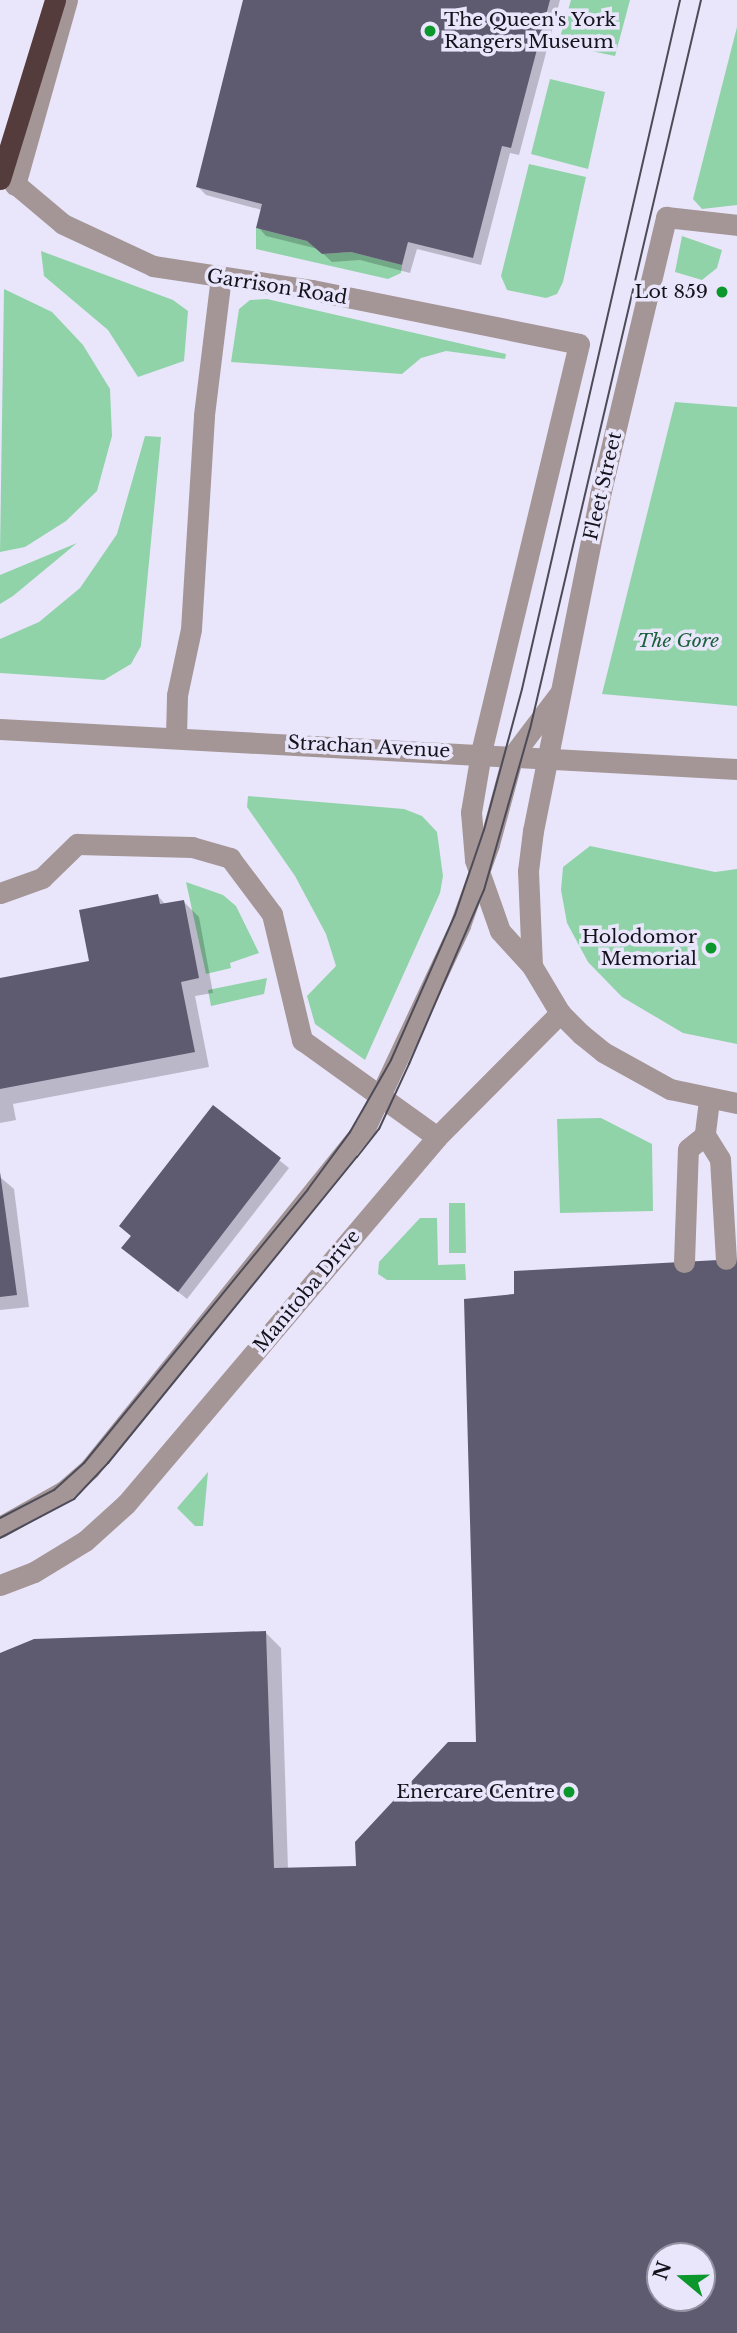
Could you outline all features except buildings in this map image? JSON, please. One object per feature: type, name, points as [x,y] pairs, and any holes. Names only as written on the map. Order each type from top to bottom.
[{"type":"highway","points":[[5,178],[55,0]]},
{"type":"street","points":[[5,178],[66,0]]},
{"type":"street","name":"Garrison Road","points":[[5,178],[63,224],[120,253],[153,266],[312,290],[579,344],[481,753]]},
{"type":"street","name":"Fleet Street","points":[[549,757],[600,495],[666,217],[737,225]]},
{"type":"street","points":[[176,737],[177,695],[191,629],[204,415],[221,277]]},
{"type":"street","points":[[0,1527],[64,1491],[90,1468],[330,1176],[382,1099],[479,873],[513,755],[560,693]]},
{"type":"street","name":"Strachan Avenue","points":[[0,729],[481,753],[737,769]]},
{"type":"street","points":[[481,753],[471,812],[479,873],[500,931],[532,967],[560,1013],[603,1052],[670,1089],[709,1100],[737,1103]]},
{"type":"street","points":[[532,967],[528,871],[549,757]]},
{"type":"street","points":[[0,893],[42,878],[77,844],[192,847],[230,858],[272,914],[302,1040],[437,1137]]},
{"type":"street","name":"Manitoba Drive","points":[[0,1585],[34,1572],[85,1541],[126,1504],[437,1137],[560,1013]]},
{"type":"street","points":[[709,1100],[705,1135],[720,1159],[726,1259]]},
{"type":"street","points":[[684,1262],[688,1149],[705,1135]]},
{"type":"green space","points":[[571,0],[630,0],[615,56],[558,44]]},
{"type":"green space","points":[[737,27],[737,205],[702,209],[693,199]]},
{"type":"green space","points":[[550,79],[605,92],[588,169],[531,154]]},
{"type":"green space","points":[[529,164],[586,177],[563,282],[557,294],[546,298],[507,290],[501,276]]},
{"type":"green space","points":[[256,228],[307,241],[322,254],[351,252],[402,265],[401,273],[388,279],[256,249]]},
{"type":"green space","points":[[682,236],[722,250],[717,268],[702,280],[675,272]]},
{"type":"green space","points":[[41,251],[173,300],[188,311],[184,361],[138,377],[108,330],[44,276]]},
{"type":"green space","points":[[4,289],[52,312],[83,345],[110,389],[112,436],[97,491],[66,521],[25,547],[0,552]]},
{"type":"green space","points":[[267,299],[506,354],[505,359],[446,351],[421,358],[402,374],[231,362],[239,309],[250,300]]},
{"type":"green space","name":"The Gore","points":[[675,402],[737,407],[737,706],[602,694]]},
{"type":"green space","points":[[145,436],[161,437],[141,646],[131,664],[104,680],[0,673],[0,639],[39,622],[80,588],[117,534]]},
{"type":"green space","points":[[77,543],[13,596],[0,604],[0,575]]},
{"type":"green space","points":[[248,796],[404,809],[422,816],[437,832],[443,876],[440,893],[365,1060],[315,1024],[307,996],[336,966],[326,934],[295,876],[247,807]]},
{"type":"green space","points":[[590,846],[715,872],[737,869],[737,1044],[683,1033],[622,997],[588,962],[567,923],[561,890],[563,867]]},
{"type":"green space","points":[[186,882],[223,895],[236,906],[259,953],[230,963],[231,968],[206,974]]},
{"type":"green space","points":[[267,978],[264,994],[211,1006],[208,990]]},
{"type":"green space","points":[[601,1118],[652,1144],[653,1211],[560,1213],[557,1119]]},
{"type":"green space","points":[[449,1203],[465,1203],[466,1253],[449,1253]]},
{"type":"green space","points":[[420,1218],[437,1218],[438,1265],[465,1264],[466,1280],[387,1280],[378,1274],[379,1262]]},
{"type":"green space","points":[[208,1472],[203,1526],[195,1526],[177,1508]]},
{"type":"tram line","points":[[0,1518],[54,1490],[84,1463],[308,1189],[350,1132],[391,1060],[455,915],[484,830],[522,689],[680,0]]},
{"type":"tram line","points":[[0,1538],[74,1499],[108,1463],[379,1129],[409,1064],[484,890],[530,729],[701,0]]},
{"type":"place","name":"The Queen's York Rangers Museum","points":[[430,31]]},
{"type":"place","name":"Lot 859","points":[[722,292]]},
{"type":"place","name":"Holodomor Memorial","points":[[711,948]]},
{"type":"place","name":"Enercare Centre","points":[[569,1792]]}]
